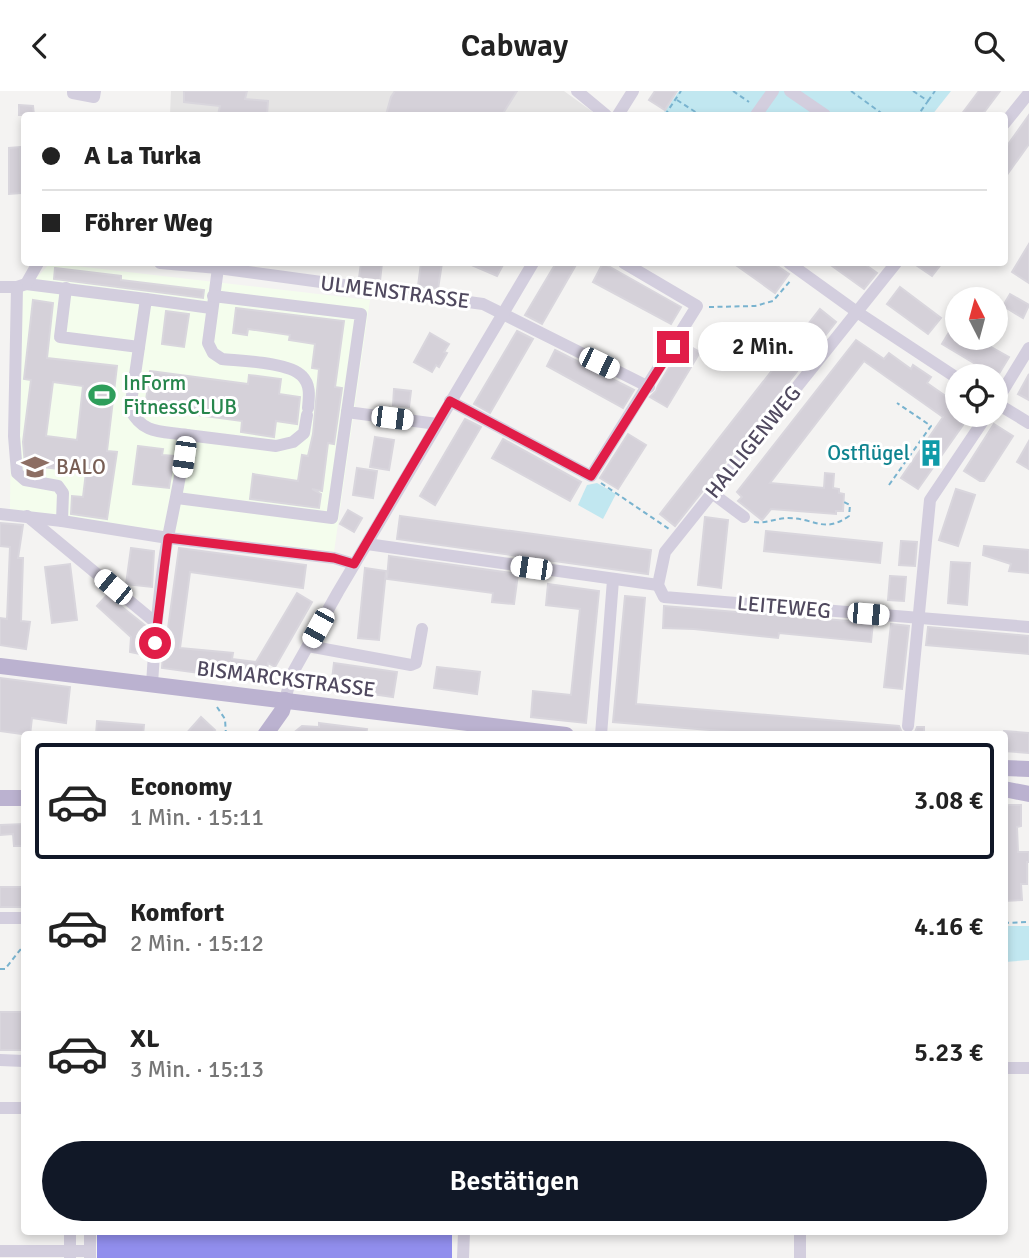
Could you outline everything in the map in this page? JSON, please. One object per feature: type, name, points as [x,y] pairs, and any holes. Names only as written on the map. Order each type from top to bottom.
[{"type":"main road","name":"BISMARCKSTRASSE","points":[[0,666],[502,731]]},
{"type":"main road","points":[[268,731],[282,711],[285,701]]},
{"type":"main road","points":[[1008,768],[1029,769]]},
{"type":"main road","points":[[1008,790],[1029,794]]},
{"type":"main road","points":[[0,798],[21,798]]},
{"type":"street","points":[[73,91],[94,97],[95,91]]},
{"type":"street","points":[[620,112],[633,91]]},
{"type":"street","points":[[759,112],[773,91]]},
{"type":"street","points":[[790,91],[821,112]]},
{"type":"street","points":[[581,92],[603,112]]},
{"type":"street","points":[[1008,119],[1029,93]]},
{"type":"street","points":[[36,266],[21,285],[14,436],[17,473],[25,480],[58,486],[63,493],[62,521]]},
{"type":"street","name":"ULMENSTRASSE","points":[[195,266],[483,304],[649,387]]},
{"type":"street","points":[[285,701],[292,674],[354,564],[531,266]]},
{"type":"street","points":[[450,401],[591,476],[649,387],[697,306],[629,266]]},
{"type":"street","points":[[794,266],[857,312],[945,370]]},
{"type":"street","name":"HALLIGENWEG","points":[[661,591],[665,552],[894,266]]},
{"type":"street","points":[[146,299],[130,409],[135,419],[147,429],[187,435],[276,446],[293,442],[304,433],[308,411],[309,390],[302,376],[286,367],[222,359],[213,353],[208,343],[218,268]]},
{"type":"street","points":[[0,287],[21,285],[66,288],[146,299],[361,314],[332,518],[177,498]]},
{"type":"street","points":[[66,288],[60,337],[139,347]]},
{"type":"street","points":[[1008,383],[1029,348]]},
{"type":"street","points":[[1008,410],[1029,423]]},
{"type":"street","points":[[347,412],[437,423]]},
{"type":"street","points":[[908,726],[930,500],[979,427]]},
{"type":"street","points":[[152,684],[156,623],[187,435]]},
{"type":"street","points":[[712,492],[744,517]]},
{"type":"street","points":[[0,514],[334,558],[354,564]]},
{"type":"street","points":[[27,516],[156,623]]},
{"type":"street","name":"LEITEWEG","points":[[367,544],[613,580],[661,591],[1029,627]]},
{"type":"street","points":[[601,731],[613,580]]},
{"type":"street","points":[[308,646],[411,665],[416,663],[422,629]]},
{"type":"street","points":[[0,918],[21,918]]},
{"type":"street","points":[[0,1060],[21,1061]]},
{"type":"street","points":[[1008,1068],[1029,1068]]},
{"type":"street","points":[[0,1108],[21,1108]]},
{"type":"street","points":[[70,1235],[70,1255]]},
{"type":"street","points":[[0,1251],[90,1255],[90,1235]]},
{"type":"street","points":[[463,1258],[464,1235]]},
{"type":"street","points":[[800,1235],[800,1258]]},
{"type":"path","points":[[666,112],[681,91]]},
{"type":"path","points":[[733,91],[757,112]]},
{"type":"path","points":[[851,91],[880,112]]},
{"type":"path","points":[[913,91],[928,101]]},
{"type":"path","points":[[920,112],[935,91]]},
{"type":"path","points":[[676,99],[696,112]]},
{"type":"path","points":[[697,306],[732,308],[773,301],[794,266]]},
{"type":"path","points":[[889,485],[931,426],[897,404]]},
{"type":"path","points":[[591,476],[678,535]]},
{"type":"path","points":[[744,517],[752,522],[762,523],[791,518],[822,526],[834,524],[849,516],[850,505],[844,502]]},
{"type":"path","points":[[1008,923],[1029,922]]},
{"type":"path","points":[[0,969],[5,969],[21,949]]},
{"type":"shaded area","points":[[171,91],[564,91],[593,112],[170,112]]},
{"type":"shaded area","points":[[679,91],[951,91],[934,112],[664,112]]},
{"type":"shaded area","points":[[47,266],[76,266],[370,300],[334,552],[10,511],[12,294],[25,291]]},
{"type":"shaded area","points":[[597,483],[616,494],[603,519],[578,505],[587,485]]},
{"type":"shaded area","points":[[1008,926],[1029,926],[1029,960],[1008,962]]},
{"type":"shaded area","points":[[97,1235],[452,1235],[452,1258],[97,1258]]},
{"type":"building","points":[[184,91],[247,91],[245,99],[268,101],[267,112],[219,112],[220,106],[184,102]]},
{"type":"building","points":[[395,91],[517,91],[504,112],[387,112]]},
{"type":"building","points":[[655,91],[677,91],[665,110],[649,100]]},
{"type":"building","points":[[979,91],[1000,91],[984,112],[963,112]]},
{"type":"building","points":[[19,105],[33,106],[34,112],[21,112],[19,115]]},
{"type":"building","points":[[1029,115],[1029,144],[1008,173],[1008,144]]},
{"type":"building","points":[[20,147],[21,193],[9,194],[9,148]]},
{"type":"building","points":[[1029,244],[1029,283],[1012,272]]},
{"type":"building","points":[[361,266],[382,266],[380,281],[359,278]]},
{"type":"building","points":[[421,266],[442,266],[438,289],[418,286]]},
{"type":"building","points":[[474,266],[502,266],[497,276]]},
{"type":"building","points":[[554,266],[575,266],[542,324],[525,315]]},
{"type":"building","points":[[601,266],[608,266],[681,307],[671,324],[593,282]]},
{"type":"building","points":[[737,266],[777,266],[789,274],[775,293]]},
{"type":"building","points":[[832,266],[867,266],[877,273],[864,289]]},
{"type":"building","points":[[917,266],[940,266],[932,276]]},
{"type":"building","points":[[55,268],[121,276],[121,280],[204,290],[203,298],[54,279]]},
{"type":"building","points":[[900,287],[941,318],[928,334],[887,304]]},
{"type":"building","points":[[1010,294],[1029,305],[1023,318],[1008,309]]},
{"type":"building","points":[[33,300],[53,303],[47,358],[117,366],[107,451],[117,452],[107,519],[71,514],[72,496],[83,497],[86,472],[25,465],[23,442],[31,380],[24,379]],"holes":[[[53,382],[83,386],[77,440],[46,436]]]},
{"type":"building","points":[[236,308],[344,321],[335,387],[342,388],[334,444],[328,443],[322,491],[312,489],[321,494],[319,508],[250,499],[253,474],[298,481],[302,455],[308,456],[313,434],[319,369],[312,368],[315,344],[289,340],[290,335],[248,329],[247,335],[233,333]]},
{"type":"building","points":[[820,309],[836,322],[675,526],[660,514]]},
{"type":"building","points":[[166,311],[189,314],[184,347],[162,344]]},
{"type":"building","points":[[517,331],[533,339],[490,413],[474,404]]},
{"type":"building","points":[[430,333],[449,344],[439,367],[436,365],[432,372],[414,362]]},
{"type":"building","points":[[856,340],[884,359],[889,353],[911,369],[913,365],[931,377],[927,383],[945,396],[945,427],[962,427],[918,489],[901,478],[943,417],[864,361],[770,483],[824,488],[825,473],[834,474],[833,488],[844,494],[843,511],[836,511],[836,514],[771,509],[762,520],[738,501],[742,497],[737,492]]},
{"type":"building","points":[[684,343],[700,352],[667,407],[650,397]]},
{"type":"building","points":[[555,350],[634,390],[623,408],[547,366]]},
{"type":"building","points":[[952,350],[996,350],[1009,357],[1005,364],[975,364]]},
{"type":"building","points":[[150,371],[248,384],[249,375],[281,379],[279,394],[300,397],[297,424],[276,421],[274,437],[241,432],[242,421],[145,408]]},
{"type":"building","points":[[1029,374],[1029,400],[1018,394]]},
{"type":"building","points":[[394,389],[411,391],[409,407],[393,405]]},
{"type":"building","points":[[465,419],[481,427],[435,505],[420,496]]},
{"type":"building","points":[[992,427],[999,427],[1013,436],[984,481],[964,471]]},
{"type":"building","points":[[628,434],[646,445],[618,489],[600,478]]},
{"type":"building","points":[[375,437],[394,440],[389,470],[370,467]]},
{"type":"building","points":[[503,439],[581,482],[570,501],[492,458]]},
{"type":"building","points":[[1029,441],[1029,469],[1017,462]]},
{"type":"building","points":[[138,446],[163,449],[162,455],[174,456],[169,488],[133,484]]},
{"type":"building","points":[[357,468],[377,471],[373,498],[353,495]]},
{"type":"building","points":[[956,489],[975,495],[958,546],[939,540]]},
{"type":"building","points":[[348,510],[362,518],[354,532],[340,524]]},
{"type":"building","points":[[400,516],[651,550],[648,574],[397,539]]},
{"type":"building","points":[[705,517],[728,520],[721,588],[698,585]]},
{"type":"building","points":[[0,523],[23,525],[18,558],[23,558],[21,621],[30,622],[26,649],[0,645],[0,618],[7,619],[10,547],[0,546]]},
{"type":"building","points":[[766,531],[882,543],[880,563],[764,551]]},
{"type":"building","points":[[901,541],[917,542],[915,566],[899,565]]},
{"type":"building","points":[[984,546],[1029,550],[1029,573],[1009,571],[1011,564],[983,555]]},
{"type":"building","points":[[131,548],[154,551],[152,587],[126,584]]},
{"type":"building","points":[[179,548],[306,565],[303,588],[190,572],[180,648],[233,653],[232,659],[256,662],[297,593],[312,602],[275,667],[268,663],[265,682],[162,668]]},
{"type":"building","points":[[389,556],[518,574],[514,604],[492,602],[493,593],[387,579]]},
{"type":"building","points":[[951,562],[970,563],[967,605],[948,603]]},
{"type":"building","points":[[70,564],[77,620],[52,623],[45,567]]},
{"type":"building","points":[[365,568],[386,571],[379,640],[358,638]]},
{"type":"building","points":[[890,576],[906,577],[904,601],[888,600]]},
{"type":"building","points":[[548,584],[599,591],[586,723],[531,717],[533,691],[571,695],[580,609],[546,605]]},
{"type":"building","points":[[107,595],[147,627],[145,655],[130,652],[131,637],[97,606]]},
{"type":"building","points":[[625,596],[645,598],[636,704],[899,726],[901,731],[722,731],[613,722]]},
{"type":"building","points":[[664,606],[873,623],[871,642],[779,633],[778,638],[663,628]]},
{"type":"building","points":[[891,624],[909,626],[902,689],[884,687]]},
{"type":"building","points":[[928,627],[1029,636],[1029,654],[926,645]]},
{"type":"building","points":[[334,663],[397,672],[393,697],[331,688]]},
{"type":"building","points":[[437,667],[480,672],[477,694],[434,688]]},
{"type":"building","points":[[0,678],[70,687],[66,723],[32,718],[30,731],[21,731],[21,734],[0,731]]},
{"type":"building","points":[[201,717],[215,730],[214,731],[189,731]]},
{"type":"building","points":[[97,721],[144,725],[143,731],[96,731]]},
{"type":"building","points":[[319,723],[367,729],[296,731],[302,726],[319,727]]},
{"type":"building","points":[[917,727],[924,727],[924,731],[915,731]]},
{"type":"building","points":[[1008,731],[1029,733],[1029,753],[1008,751]]},
{"type":"building","points":[[1008,805],[1021,805],[1021,826],[1017,827],[1018,852],[1029,852],[1027,884],[1021,884],[1022,900],[1008,901]]},
{"type":"building","points":[[21,824],[21,846],[14,846],[13,834],[0,835],[0,825]]},
{"type":"building","points":[[0,887],[21,887],[21,907],[0,907]]},
{"type":"building","points":[[0,1012],[21,1012],[21,1050],[0,1050]]},
{"type":"place","name":"InForm FitnessCLUB","points":[[102,395]]},
{"type":"place","name":"Ostflügel","points":[[931,453]]},
{"type":"place","name":"BALO","points":[[35,467]]},
{"type":"route","points":[[155,643],[168,538],[334,558],[354,564],[450,401],[591,476],[673,347]]}]
